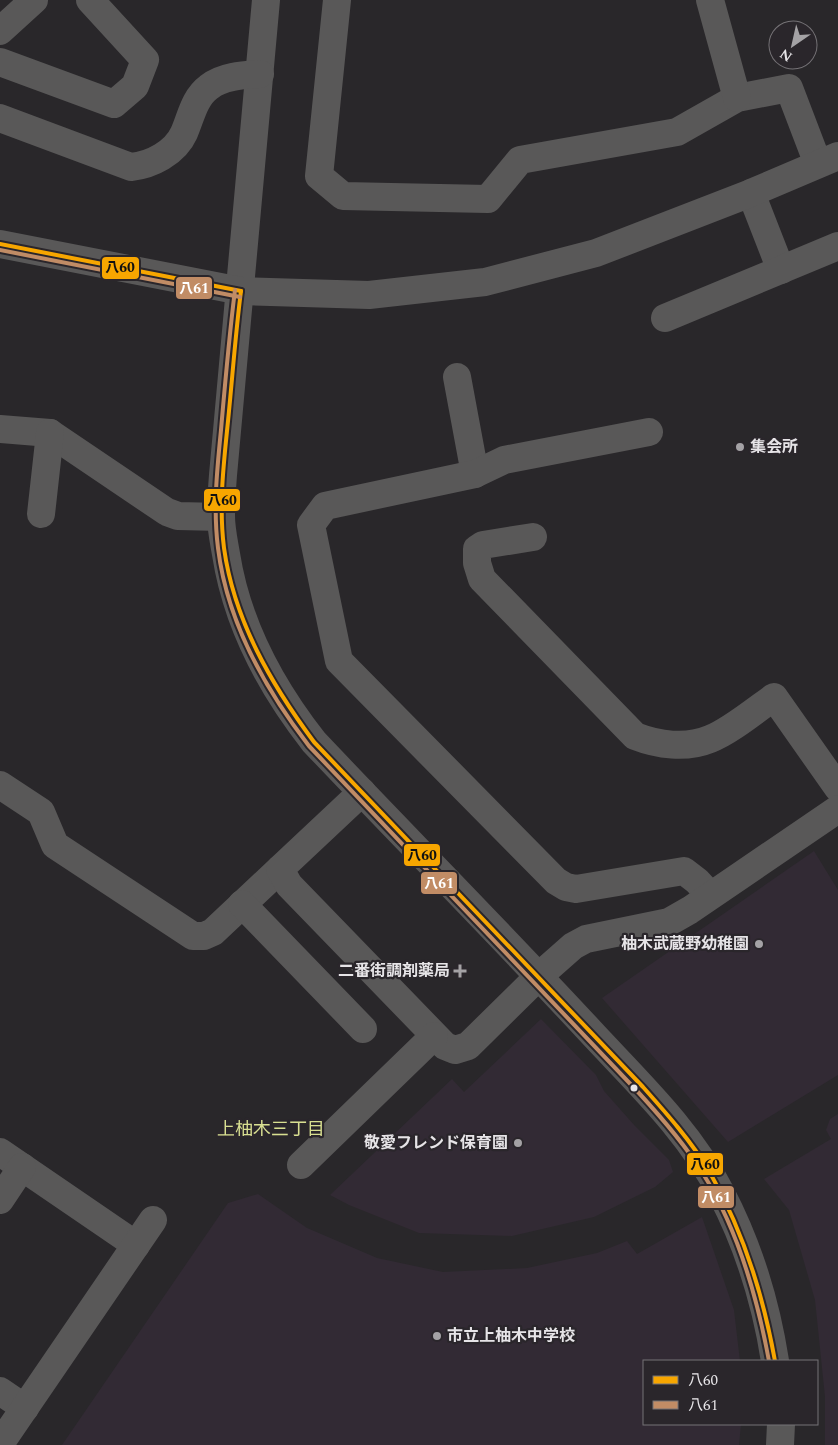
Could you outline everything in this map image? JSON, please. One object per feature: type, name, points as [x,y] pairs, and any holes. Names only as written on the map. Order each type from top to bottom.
[{"type":"street","points":[[0,32],[34,0]]},
{"type":"street","points":[[0,62],[114,104],[135,86],[145,60],[90,0]]},
{"type":"street","points":[[266,0],[222,475],[221,517],[230,577],[242,617],[258,657],[275,688],[314,742],[539,976],[672,1120],[701,1159],[724,1199],[751,1264],[776,1360]]},
{"type":"street","points":[[0,244],[240,291],[369,295],[485,282],[596,254],[751,194],[828,160],[789,88],[737,98],[677,132],[520,160],[488,199],[343,196],[319,176],[337,0]]},
{"type":"street","points":[[710,0],[737,98]]},
{"type":"street","points":[[0,118],[131,168],[150,163],[171,150],[183,136],[195,104],[202,92],[211,85],[243,75],[260,74]]},
{"type":"street","points":[[751,194],[780,270]]},
{"type":"street","points":[[665,318],[838,246]]},
{"type":"street","points":[[457,378],[475,474]]},
{"type":"street","points":[[0,429],[50,433],[167,512],[178,516],[221,517]]},
{"type":"street","points":[[649,432],[504,460],[475,474],[325,506],[311,525],[339,661],[556,881],[576,889],[684,871],[710,895]]},
{"type":"street","points":[[41,514],[50,433]]},
{"type":"street","points":[[533,536],[483,545],[478,549],[477,564],[482,579],[635,736],[650,742],[666,745],[683,745],[710,740],[774,696],[838,788]]},
{"type":"street","points":[[0,785],[41,812],[55,845],[192,936],[204,936],[214,932],[362,792]]},
{"type":"street","points":[[280,869],[289,885],[434,1036],[445,1046],[455,1050],[468,1046],[539,976],[573,946],[586,939],[668,922],[690,910],[838,809]]},
{"type":"street","points":[[242,904],[363,1029]]},
{"type":"street","points":[[301,1165],[434,1036]]},
{"type":"street","points":[[0,1152],[136,1245]]},
{"type":"street","points":[[0,1200],[22,1167]]},
{"type":"street","points":[[0,1444],[153,1220]]},
{"type":"street","points":[[0,1391],[25,1408]]},
{"type":"street","points":[[780,1445],[781,1425]]},
{"type":"shaded area","name":"柚木武蔵野幼稚園","points":[[814,851],[838,890],[838,1075],[728,1142],[602,998]]},
{"type":"shaded area","name":"敬愛フレンド保育園","points":[[541,1019],[596,1075],[604,1091],[669,1160],[673,1172],[655,1187],[594,1217],[512,1236],[419,1233],[349,1205],[330,1195],[452,1079],[464,1092]]},
{"type":"shaded area","points":[[838,1114],[838,1445],[825,1445],[825,1397],[815,1300],[789,1210],[764,1179],[831,1139],[826,1130],[830,1119]]},
{"type":"shaded area","name":"市立上柚木中学校","points":[[258,1194],[307,1228],[377,1258],[443,1272],[527,1268],[597,1253],[627,1241],[637,1254],[702,1217],[734,1310],[740,1360],[643,1360],[643,1425],[741,1425],[739,1445],[62,1445],[228,1203]]},
{"type":"transit line","name":"八60","points":[[0,244],[241,291]]},
{"type":"transit line","name":"八61","points":[[0,250],[240,297]]},
{"type":"transit line","name":"八61","points":[[235,290],[218,460],[216,518],[218,548],[223,575],[230,602],[250,653],[277,701],[309,746],[638,1092],[688,1151],[715,1194],[736,1240],[759,1312],[769,1360]]},
{"type":"transit line","name":"八60","points":[[241,291],[224,460],[222,518],[224,548],[229,575],[236,601],[257,650],[283,697],[314,742],[643,1087],[694,1149],[721,1193],[742,1239],[758,1287],[775,1360]]},
{"type":"place","name":"集会所","points":[[740,447]]},
{"type":"place","name":"柚木武蔵野幼稚園","points":[[759,944]]},
{"type":"place","name":"二番街調剤薬局","points":[[460,971]]},
{"type":"place","name":"敬愛フレンド保育園","points":[[518,1143]]},
{"type":"place","name":"市立上柚木中学校","points":[[437,1336]]},
{"type":"district","name":"上柚木三丁目","points":[[271,1129]]}]
